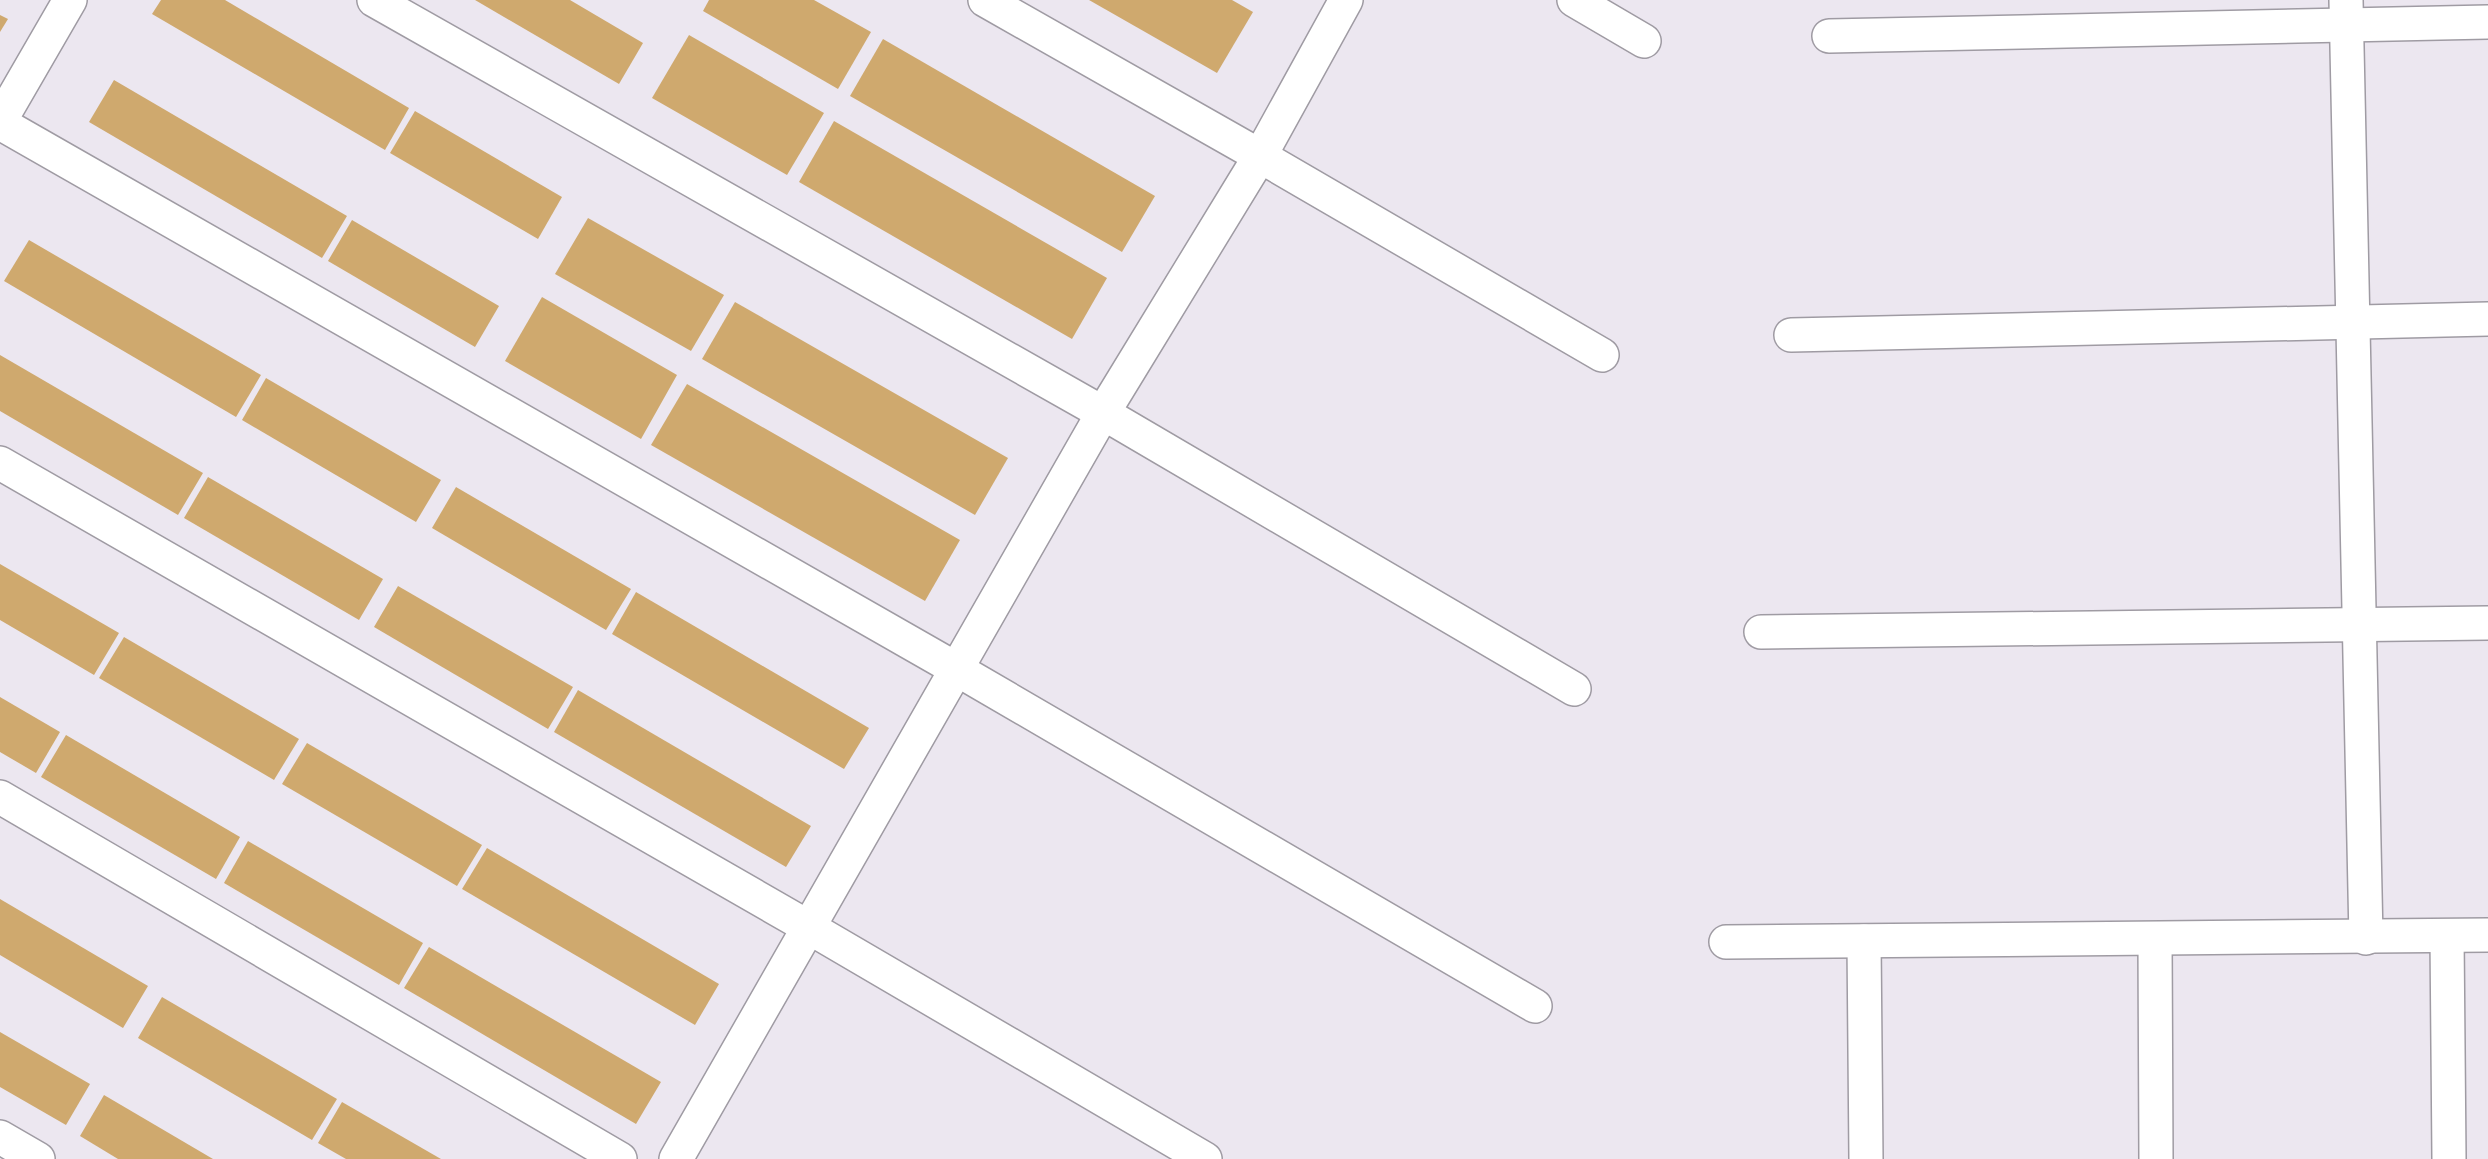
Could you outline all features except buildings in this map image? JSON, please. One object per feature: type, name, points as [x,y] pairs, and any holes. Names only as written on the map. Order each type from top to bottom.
[{"type":"street","points":[[70,0],[0,122],[958,670],[1535,1006]]},
{"type":"street","points":[[374,0],[1104,413],[1574,688]]},
{"type":"street","points":[[985,0],[1260,156],[1602,355]]},
{"type":"street","points":[[676,1159],[1104,413],[1260,156],[1346,0]]},
{"type":"street","points":[[1574,0],[1644,41]]},
{"type":"street","points":[[2347,12],[2366,938]]},
{"type":"street","points":[[1829,36],[2347,12],[2488,22]]},
{"type":"street","points":[[1791,335],[2488,319]]},
{"type":"street","points":[[0,463],[810,928],[1205,1159]]},
{"type":"street","points":[[1761,632],[2488,623]]},
{"type":"street","points":[[0,797],[620,1159]]},
{"type":"street","points":[[1726,942],[2366,938],[2488,935]]},
{"type":"street","points":[[2447,936],[2449,1159]]},
{"type":"street","points":[[2155,939],[2156,1159]]},
{"type":"street","points":[[1864,941],[1866,1159]]},
{"type":"street","points":[[0,1137],[38,1159]]}]
